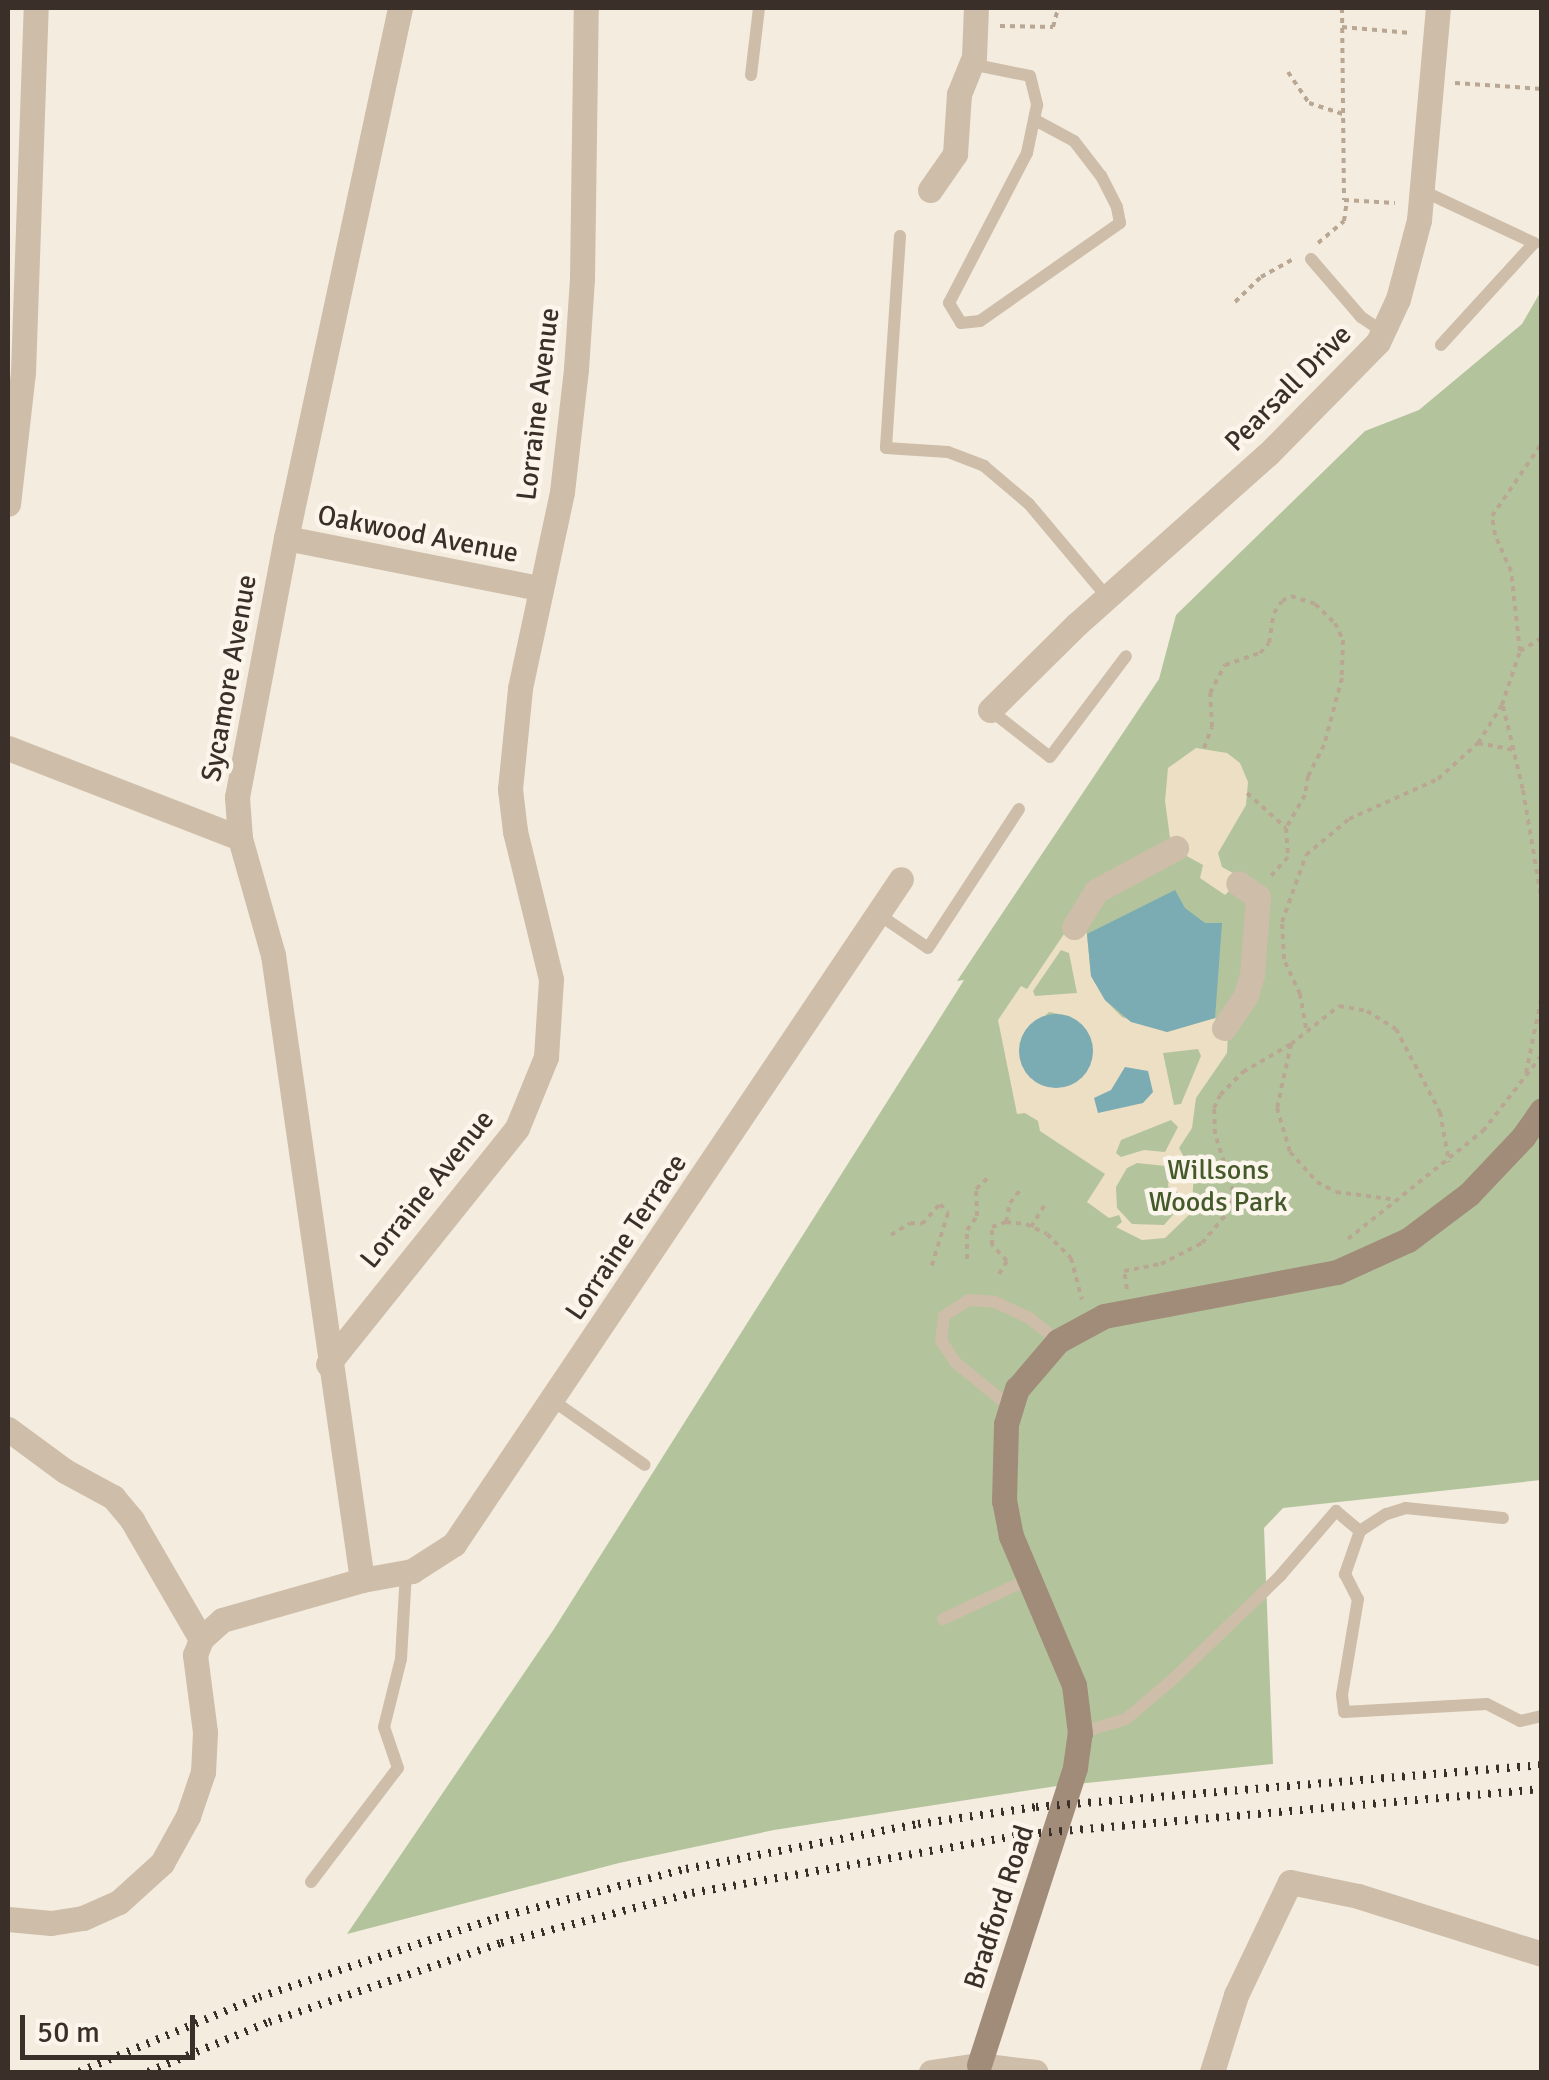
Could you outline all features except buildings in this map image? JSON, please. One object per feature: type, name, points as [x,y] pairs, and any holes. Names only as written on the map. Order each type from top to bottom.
[{"type":"street","points":[[8,504],[23,372],[36,8]]},
{"type":"street","name":"Sycamore Avenue","points":[[328,1364],[273,955],[240,838],[237,797],[286,538],[400,8]]},
{"type":"street","name":"Lorraine Avenue","points":[[328,1364],[517,1128],[546,1057],[551,979],[515,831],[510,789],[520,688],[538,588],[562,492],[577,351],[586,8]]},
{"type":"street","name":"Pearsall Drive","points":[[990,710],[1323,401],[1361,364],[1383,332],[1410,258],[1423,191],[1438,8]]},
{"type":"street","points":[[930,190],[955,154],[959,94],[971,64],[976,17]]},
{"type":"street","name":"Oakwood Avenue","points":[[286,538],[538,588]]},
{"type":"street","points":[[8,748],[240,838]]},
{"type":"street","points":[[1074,927],[1096,891],[1176,848]]},
{"type":"street","name":"Lorraine Terrace","points":[[362,1580],[406,1572],[454,1544],[900,879]]},
{"type":"street","points":[[1224,1028],[1246,995],[1252,974],[1258,897],[1238,884]]},
{"type":"street","points":[[1010,1406],[1029,1371],[1077,1328],[1128,1310],[1304,1279],[1359,1264],[1408,1240],[1470,1194],[1523,1137],[1542,1110]]},
{"type":"street","points":[[8,1919],[51,1923],[83,1918],[119,1902],[162,1863],[188,1816],[202,1772],[206,1732],[195,1655],[201,1638],[222,1620],[362,1580],[328,1364]]},
{"type":"street","name":"Bradford Road","points":[[979,2065],[1075,1768],[1080,1733],[1074,1685],[1028,1578],[1004,1501],[1002,1465],[1010,1406]]},
{"type":"street","points":[[8,1428],[65,1470],[112,1497],[132,1520],[201,1638]]},
{"type":"street","points":[[1212,2072],[1236,1995],[1290,1882],[1358,1896],[1542,1954]]},
{"type":"street","points":[[931,2072],[979,2065],[1036,2072]]},
{"type":"lane","points":[[752,75],[758,8]]},
{"type":"lane","points":[[971,64],[1030,76],[1037,104],[1027,153],[949,303],[962,323],[980,322],[1120,223],[1118,207],[1102,176],[1074,141],[1035,120]]},
{"type":"lane","points":[[1423,191],[1534,243],[1441,345]]},
{"type":"lane","points":[[900,236],[886,448],[948,452],[984,466],[1029,504],[1108,598]]},
{"type":"lane","points":[[1311,259],[1361,316],[1383,332]]},
{"type":"lane","points":[[990,710],[1050,757],[1126,656]]},
{"type":"lane","points":[[878,914],[928,948],[1019,809]]},
{"type":"lane","points":[[1010,1406],[956,1363],[942,1341],[944,1316],[969,1300],[995,1302],[1028,1318],[1058,1341]]},
{"type":"lane","points":[[552,1400],[645,1465]]},
{"type":"lane","points":[[1503,1518],[1406,1508],[1386,1514],[1360,1531],[1345,1574],[1358,1600],[1342,1695],[1344,1712],[1487,1704],[1520,1721],[1542,1716]]},
{"type":"lane","points":[[1080,1733],[1126,1719],[1280,1576],[1336,1511],[1360,1531]]},
{"type":"lane","points":[[312,1882],[398,1768],[384,1727],[402,1659],[406,1572]]},
{"type":"lane","points":[[943,1619],[1028,1578]]},
{"type":"path","points":[[976,17],[1052,27],[1058,8]]},
{"type":"path","points":[[1342,8],[1344,200],[1396,204]]},
{"type":"path","points":[[1342,27],[1411,33]]},
{"type":"path","points":[[1288,72],[1309,103],[1345,114]]},
{"type":"path","points":[[1454,83],[1542,89]]},
{"type":"path","points":[[1306,1028],[1300,994],[1284,958],[1282,922],[1306,855],[1349,819],[1438,778],[1478,742],[1502,705],[1520,651],[1511,571],[1492,525],[1498,505],[1542,443]]},
{"type":"path","points":[[1204,748],[1212,726],[1210,693],[1225,665],[1260,654],[1269,643],[1274,613],[1282,601],[1290,596],[1315,604],[1335,623],[1343,640],[1342,678],[1324,745],[1308,776],[1305,795],[1286,828],[1288,856],[1274,871]]},
{"type":"path","points":[[1520,651],[1542,638]]},
{"type":"path","points":[[1502,705],[1515,750],[1542,902]]},
{"type":"path","points":[[1478,742],[1515,750]]},
{"type":"path","points":[[1246,794],[1266,806],[1286,828]]},
{"type":"path","points":[[1526,1073],[1542,994]]},
{"type":"path","points":[[1127,1290],[1124,1271],[1161,1264],[1216,1231],[1233,1191],[1214,1134],[1214,1108],[1229,1083],[1291,1044],[1306,1028],[1338,1006],[1353,1006],[1396,1029],[1440,1112],[1449,1162]]},
{"type":"path","points":[[1291,1044],[1280,1080],[1277,1108],[1282,1137],[1303,1169],[1317,1182],[1336,1192],[1392,1199],[1449,1162],[1492,1121],[1542,1056]]},
{"type":"path","points":[[967,1259],[967,1230],[977,1216],[976,1189],[990,1176]]},
{"type":"path","points":[[1006,1222],[1010,1202],[1020,1190]]},
{"type":"path","points":[[891,1235],[910,1223],[922,1224],[940,1204],[948,1213],[935,1242],[931,1268]]},
{"type":"path","points":[[1031,1227],[1044,1206]]},
{"type":"path","points":[[999,1274],[1007,1261],[992,1245],[992,1227],[1006,1222],[1031,1227],[1047,1234],[1071,1258],[1082,1302]]},
{"type":"green space","name":"Willsons Woods Park","points":[[1541,291],[1541,1480],[1283,1508],[1264,1528],[1273,1764],[1057,1786],[774,1830],[619,1863],[347,1934],[554,1629],[964,980],[957,981],[1159,679],[1176,615],[1365,431],[1419,410],[1522,324]]},
{"type":"shaded area","points":[[1196,748],[1227,753],[1240,763],[1248,782],[1246,805],[1218,853],[1222,867],[1242,878],[1225,895],[1200,878],[1203,865],[1183,854],[1170,838],[1165,801],[1168,768]]},
{"type":"shaded area","points":[[1082,930],[1087,934],[1091,976],[1105,1000],[1122,1017],[1167,1032],[1215,1018],[1228,1034],[1227,1053],[1196,1098],[1192,1128],[1179,1148],[1194,1175],[1191,1213],[1165,1238],[1142,1240],[1116,1227],[1122,1222],[1119,1215],[1109,1218],[1087,1202],[1105,1174],[1040,1131],[1038,1121],[1025,1113],[1017,1114],[998,1020],[1021,986],[1027,989],[1064,934]],"holes":[[[1061,950],[1069,953],[1077,993],[1035,996],[1033,991]],[[1049,1012],[1069,1016],[1082,1027],[1022,1055],[1024,1036]],[[1198,1049],[1201,1056],[1181,1104],[1174,1105],[1163,1053]],[[1171,1120],[1178,1127],[1165,1152],[1144,1150],[1121,1157],[1116,1153],[1121,1140]],[[1137,1163],[1166,1166],[1170,1172],[1168,1186],[1180,1194],[1178,1209],[1164,1225],[1132,1224],[1117,1208],[1116,1187],[1127,1168]]]},
{"type":"water","points":[[1175,890],[1185,908],[1205,923],[1222,923],[1215,1018],[1167,1032],[1131,1022],[1105,1000],[1091,976],[1087,934]]},
{"type":"water","points":[[1056,1014],[1082,1025],[1093,1051],[1082,1077],[1056,1088],[1030,1077],[1019,1051],[1030,1025]]},
{"type":"water","points":[[1125,1067],[1148,1071],[1153,1092],[1143,1103],[1098,1113],[1094,1098],[1111,1090]]},
{"type":"railway","points":[[79,2072],[259,1997],[496,1918],[686,1869],[918,1824],[1036,1807],[1542,1765]]},
{"type":"railway","points":[[148,2072],[269,2022],[501,1943],[692,1893],[1028,1834],[1542,1789]]}]
